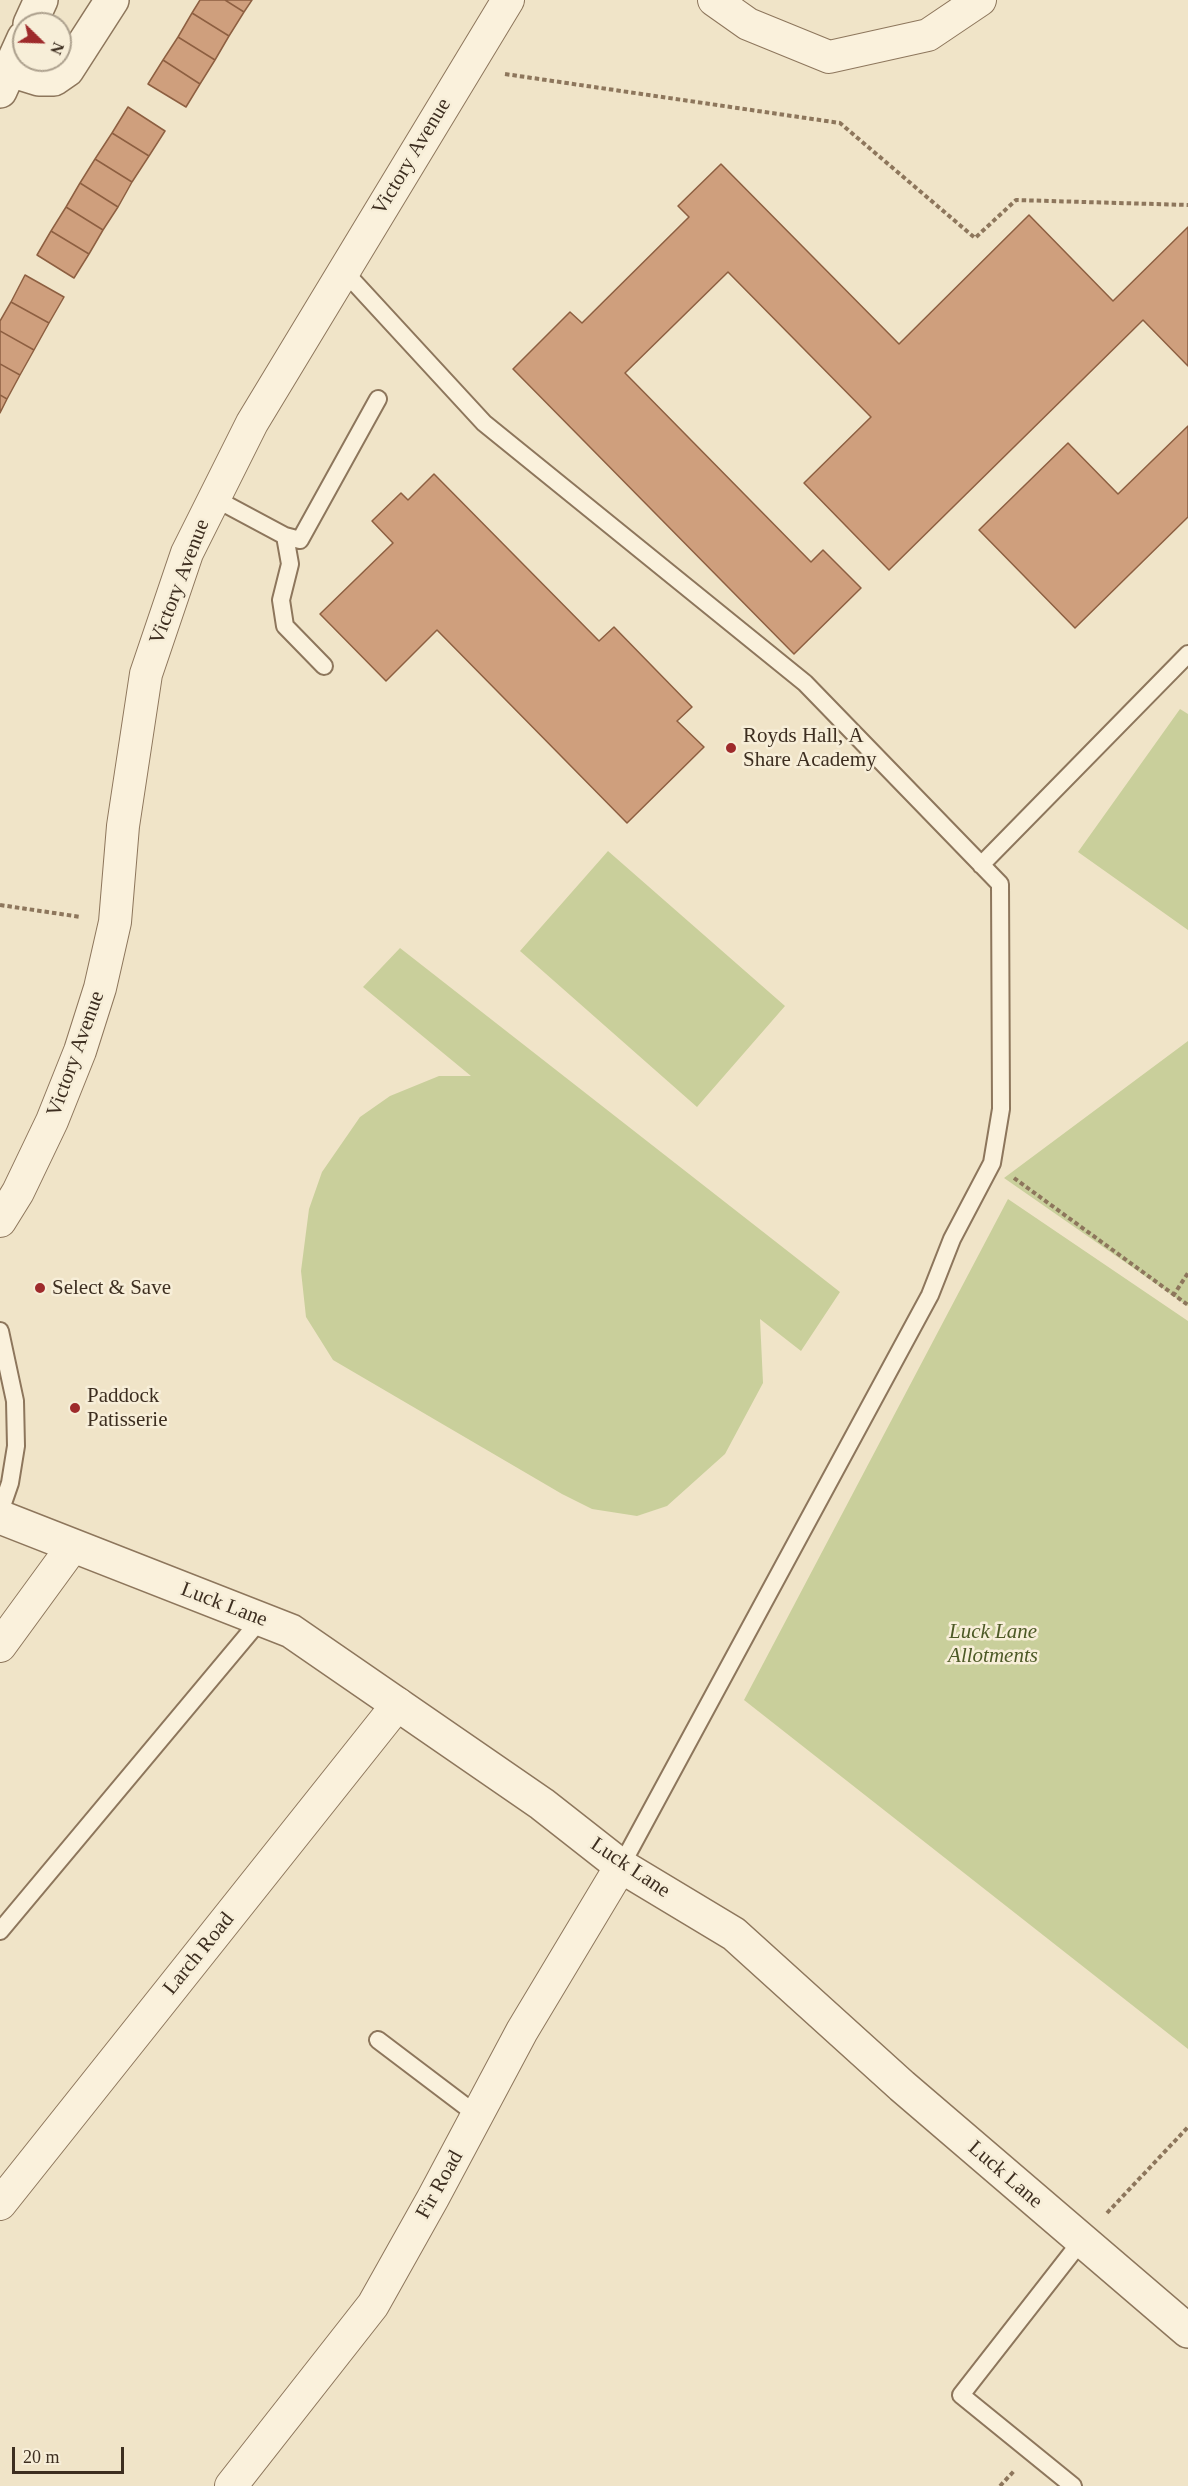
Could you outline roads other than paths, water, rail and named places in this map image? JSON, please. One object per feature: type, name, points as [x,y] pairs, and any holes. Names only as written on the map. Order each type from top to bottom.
[{"type":"street","points":[[12,65],[5,80],[54,78],[67,70],[112,0]]},
{"type":"street","name":"Victory Avenue","points":[[0,1221],[18,1192],[52,1121],[80,1051],[100,988],[115,922],[123,826],[146,674],[187,553],[252,423],[508,0]]},
{"type":"street","points":[[714,0],[748,24],[829,57],[928,34],[980,0]]},
{"type":"street","name":"Luck Lane","points":[[0,1517],[291,1631],[542,1804],[621,1866],[734,1934],[902,2086],[1188,2331]]},
{"type":"street","points":[[0,1646],[73,1546]]},
{"type":"street","name":"Larch Road","points":[[0,2204],[398,1704]]},
{"type":"street","name":"Fir Road","points":[[231,2486],[373,2304],[522,2031],[621,1866]]},
{"type":"lane","points":[[343,270],[484,423],[805,683],[1000,884],[1000,1109],[992,1162],[952,1239],[930,1295],[621,1866]]},
{"type":"lane","points":[[214,498],[285,536],[300,540],[378,399]]},
{"type":"lane","points":[[285,536],[290,564],[281,600],[285,626],[324,666]]},
{"type":"lane","points":[[981,865],[1188,654]]},
{"type":"lane","points":[[0,1331],[15,1401],[16,1446],[10,1483],[0,1512]]},
{"type":"lane","points":[[0,1931],[261,1619]]},
{"type":"lane","points":[[378,2040],[477,2115]]},
{"type":"lane","points":[[1073,2486],[961,2395],[1082,2240]]},
{"type":"place","name":"Royds Hall, A Share Academy","points":[[731,748]]},
{"type":"place","name":"Select & Save","points":[[40,1288]]},
{"type":"place","name":"Paddock Patisserie","points":[[75,1408]]},
{"type":"park label","name":"Luck Lane Allotments","points":[[993,1644]]}]
